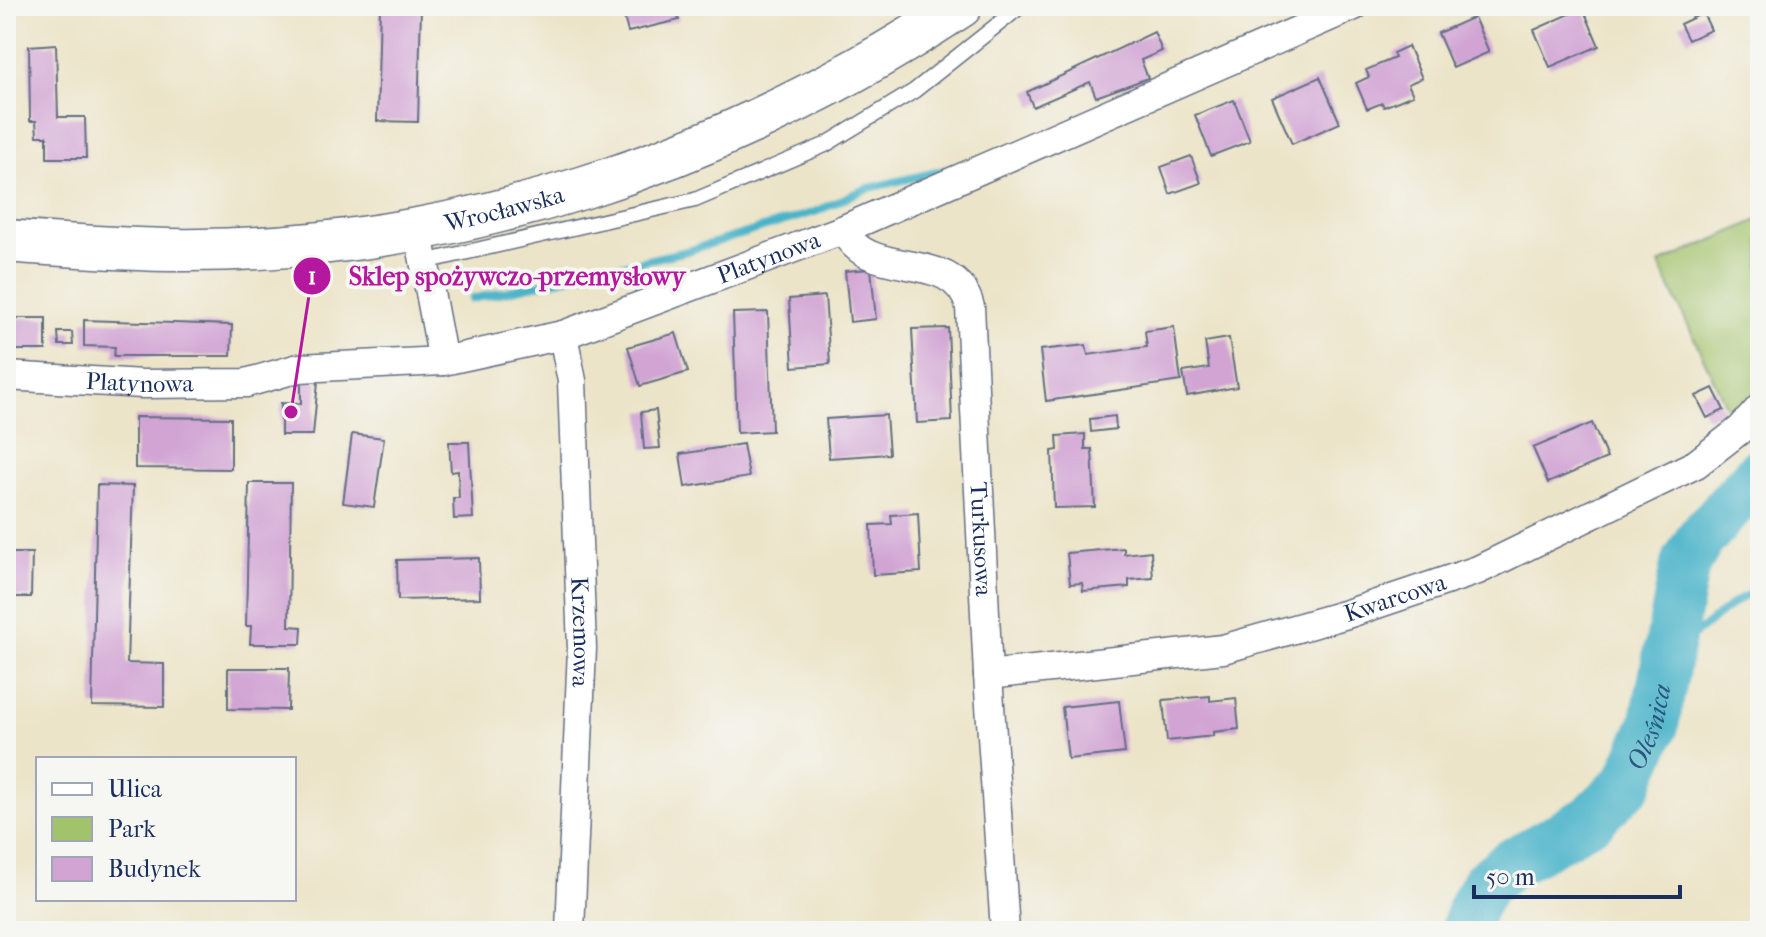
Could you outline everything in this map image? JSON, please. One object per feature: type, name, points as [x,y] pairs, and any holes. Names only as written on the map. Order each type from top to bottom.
[{"type":"main road","name":"Wrocławska","points":[[6,241],[172,250],[299,244],[421,245],[533,204],[659,164],[808,97],[910,40],[961,6]]},
{"type":"street","name":"Platynowa","points":[[6,376],[143,384],[246,383],[299,368],[443,361],[563,335],[842,230],[1354,6]]},
{"type":"street","name":"Turkusowa","points":[[842,230],[854,245],[870,255],[941,272],[966,292],[970,307],[988,675],[1005,931]]},
{"type":"street","points":[[421,245],[443,361]]},
{"type":"street","name":"Krzemowa","points":[[563,335],[572,381],[582,648],[570,931]]},
{"type":"street","name":"Kwarcowa","points":[[988,675],[1223,649],[1463,575],[1696,464],[1741,429],[1760,408]]},
{"type":"lane","points":[[421,245],[695,200],[825,145],[914,91],[1021,6]]},
{"type":"green space","points":[[1760,219],[1760,390],[1732,418],[1659,264]]},
{"type":"building","points":[[380,6],[421,6],[418,122],[377,121]]},
{"type":"building","points":[[621,6],[675,6],[679,20],[628,32]]},
{"type":"building","points":[[1583,8],[1599,46],[1550,67],[1534,30]]},
{"type":"building","points":[[1703,13],[1711,30],[1688,40],[1680,24]]},
{"type":"building","points":[[1474,17],[1489,52],[1453,68],[1438,33]]},
{"type":"building","points":[[1154,32],[1162,51],[1141,60],[1148,78],[1096,97],[1090,82],[1033,107],[1027,92]]},
{"type":"building","points":[[56,44],[58,117],[85,117],[86,158],[47,158],[47,136],[37,136],[36,121],[30,121],[29,46]]},
{"type":"building","points":[[1408,46],[1422,78],[1408,84],[1413,95],[1384,107],[1382,103],[1367,109],[1356,83],[1369,77],[1366,70],[1395,58],[1393,53]]},
{"type":"building","points":[[1320,77],[1340,123],[1292,144],[1272,98]]},
{"type":"building","points":[[1234,100],[1250,141],[1211,156],[1195,115]]},
{"type":"building","points":[[1191,156],[1201,183],[1170,194],[1161,167]]},
{"type":"building","points":[[871,269],[876,319],[850,322],[845,271]]},
{"type":"building","points":[[825,296],[830,364],[793,367],[789,299]]},
{"type":"building","points":[[768,312],[772,431],[737,433],[733,313]]},
{"type":"building","points":[[6,318],[46,318],[46,350],[6,350]]},
{"type":"building","points":[[84,320],[232,325],[231,356],[114,356],[115,347],[84,346]]},
{"type":"building","points":[[1174,327],[1181,381],[1046,401],[1040,350],[1086,345],[1088,355],[1147,347],[1145,331]]},
{"type":"building","points":[[948,328],[952,421],[917,423],[912,329]]},
{"type":"building","points":[[58,332],[72,332],[73,345],[59,345]]},
{"type":"building","points":[[676,333],[688,372],[640,386],[628,347]]},
{"type":"building","points":[[1229,338],[1237,387],[1187,396],[1183,372],[1209,368],[1205,342]]},
{"type":"building","points":[[301,380],[318,381],[313,435],[281,435],[281,403],[301,404]]},
{"type":"building","points":[[1713,388],[1724,410],[1707,418],[1696,396]]},
{"type":"building","points":[[656,410],[660,448],[644,449],[641,412]]},
{"type":"building","points":[[886,415],[889,454],[829,458],[826,419]]},
{"type":"building","points":[[1115,416],[1116,429],[1091,432],[1090,419]]},
{"type":"building","points":[[135,417],[231,418],[231,469],[135,468]]},
{"type":"building","points":[[1592,423],[1607,458],[1548,483],[1533,448]]},
{"type":"building","points":[[352,434],[384,438],[374,507],[343,503]]},
{"type":"building","points":[[1085,434],[1085,449],[1092,449],[1095,507],[1054,508],[1052,451],[1058,450],[1057,436]]},
{"type":"building","points":[[449,442],[469,442],[473,518],[454,519],[453,498],[459,498],[458,471],[451,472]]},
{"type":"building","points":[[743,444],[749,477],[685,487],[680,454]]},
{"type":"building","points":[[249,483],[291,483],[289,626],[302,627],[301,644],[250,644],[251,626],[246,626]]},
{"type":"building","points":[[97,485],[133,486],[127,663],[164,664],[164,707],[92,706]]},
{"type":"building","points":[[918,513],[921,572],[873,575],[871,525],[892,524],[891,515]]},
{"type":"building","points":[[1124,548],[1124,554],[1151,551],[1153,578],[1129,580],[1129,587],[1083,591],[1082,583],[1070,584],[1067,553]]},
{"type":"building","points":[[6,553],[32,553],[31,597],[6,597]]},
{"type":"building","points":[[479,558],[480,598],[398,600],[397,560]]},
{"type":"building","points":[[228,668],[289,668],[288,710],[228,709]]},
{"type":"building","points":[[1210,696],[1210,701],[1236,698],[1239,729],[1213,732],[1213,736],[1167,741],[1163,700]]},
{"type":"building","points":[[1119,701],[1125,753],[1068,759],[1062,707]]},
{"type":"waterway","points":[[472,299],[687,251],[815,212],[865,189],[953,168]]},
{"type":"waterway","name":"Oleśnica","points":[[1465,931],[1471,910],[1485,884],[1510,864],[1591,819],[1628,783],[1654,725],[1685,565],[1700,539],[1760,472]]},
{"type":"waterway","points":[[1665,658],[1735,602],[1760,588]]},
{"type":"place","name":"Sklep spożywczo-przemysłowy","points":[[291,412]]}]
